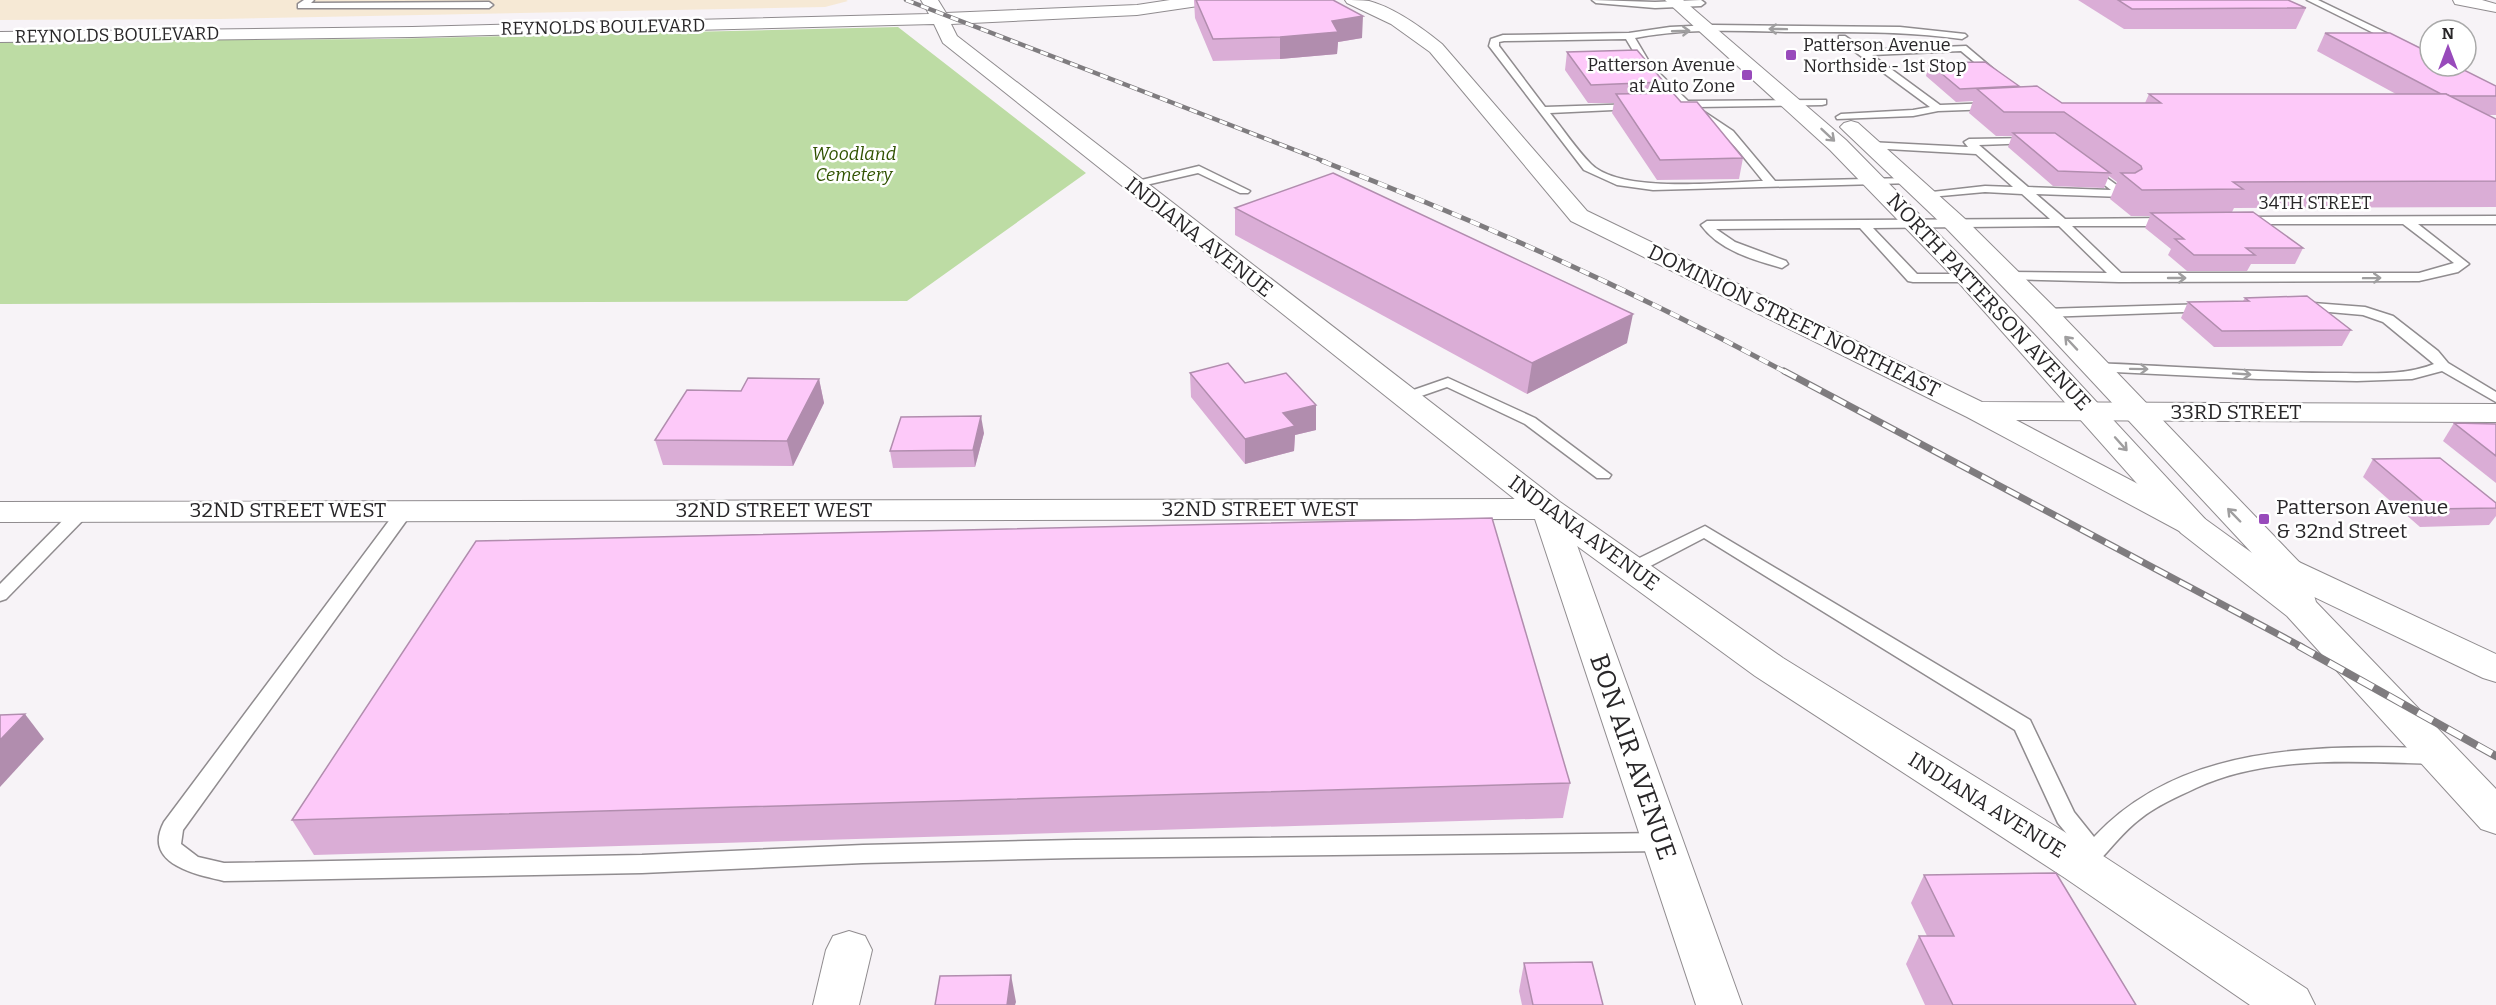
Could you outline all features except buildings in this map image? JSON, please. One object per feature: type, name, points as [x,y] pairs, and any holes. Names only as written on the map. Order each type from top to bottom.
[{"type":"main road","name":"REYNOLDS BOULEVARD","points":[[0,27],[424,23],[1065,8],[1162,0]]},
{"type":"main road","name":"REYNOLDS BOULEVARD","points":[[0,37],[412,32],[935,10],[1137,10],[1205,0]]},
{"type":"main road","points":[[2461,0],[2494,9]]},
{"type":"main road","points":[[2469,0],[2494,9]]},
{"type":"main road","name":"NORTH PATTERSON AVENUE","points":[[1687,2],[1794,92],[1874,181],[1919,225],[2091,411],[2193,526],[2295,589]]},
{"type":"main road","name":"INDIANA AVENUE","points":[[935,10],[949,39],[1548,509],[1769,667],[2087,858],[2290,1005]]},
{"type":"main road","name":"NORTH PATTERSON AVENUE","points":[[1794,92],[1822,102],[1841,117],[1955,223],[2044,313],[2295,589],[2438,756],[2496,817]]},
{"type":"street","name":"DOMINION STREET NORTHEAST","points":[[1353,0],[1379,10],[1415,29],[1436,48],[1579,216],[1977,411],[2193,526],[2295,589],[2496,669]]},
{"type":"street","name":"33RD STREET","points":[[1977,411],[2496,413]]},
{"type":"street","name":"32ND STREET WEST","points":[[0,512],[1548,509]]},
{"type":"street","name":"BON AIR AVENUE","points":[[1548,509],[1719,1005]]},
{"type":"street","points":[[836,1005],[849,950]]},
{"type":"lane","points":[[310,0],[301,6],[489,5]]},
{"type":"lane","points":[[1596,0],[1655,5],[1687,2]]},
{"type":"lane","points":[[2311,0],[2418,52]]},
{"type":"lane","points":[[1728,37],[1920,30],[1962,36]]},
{"type":"lane","points":[[1629,36],[1647,32],[1728,37],[1962,36]]},
{"type":"lane","points":[[1629,36],[1647,67],[1686,104],[1729,132],[1771,183]]},
{"type":"lane","points":[[1669,41],[1629,36],[1503,38],[1494,41],[1494,46],[1588,168],[1621,183],[1653,187],[1874,181],[1916,188],[2023,189],[2053,193],[2124,194],[2080,161]]},
{"type":"lane","points":[[1962,36],[1963,48]]},
{"type":"lane","points":[[1842,38],[1938,108]]},
{"type":"lane","points":[[1864,53],[1963,48],[2007,84]]},
{"type":"lane","points":[[1664,105],[1794,92]]},
{"type":"lane","points":[[1841,117],[1913,113],[1938,108],[2007,105]]},
{"type":"lane","points":[[1542,110],[1641,106]]},
{"type":"lane","points":[[2043,141],[1969,142],[2062,223],[2119,278]]},
{"type":"lane","points":[[1869,145],[1980,151]]},
{"type":"lane","points":[[1133,185],[1199,169],[1244,191]]},
{"type":"lane","points":[[2006,276],[2419,277],[2453,269],[2463,264],[2405,220]]},
{"type":"lane","name":"34TH STREET","points":[[2227,221],[2496,220]]},
{"type":"lane","points":[[1782,264],[1724,240],[1712,232],[1707,225],[2180,222]]},
{"type":"lane","points":[[1864,225],[1912,278],[1968,278]]},
{"type":"lane","points":[[2285,306],[2365,311],[2388,319],[2433,354],[2443,366],[2496,398]]},
{"type":"lane","points":[[2044,313],[2227,307]]},
{"type":"lane","points":[[2094,368],[2184,370],[2292,378],[2398,376],[2430,372],[2443,366]]},
{"type":"lane","points":[[1404,398],[1448,382],[1530,421],[1603,476]]},
{"type":"lane","points":[[406,510],[172,828],[170,848],[192,864],[224,872],[642,864],[863,854],[1074,849],[1662,842]]},
{"type":"lane","points":[[0,595],[82,511]]},
{"type":"lane","points":[[1631,569],[1704,531],[2023,725],[2087,858],[2132,813],[2177,786],[2230,767],[2278,759],[2336,754],[2438,756]]},
{"type":"shaded area","points":[[0,0],[848,1],[825,7],[220,19],[0,20]]},
{"type":"green space","name":"Woodland Cemetery","points":[[898,27],[1086,173],[907,301],[0,304],[0,41],[384,39]]},
{"type":"railway","points":[[906,0],[1326,162]]},
{"type":"railway","points":[[1322,161],[1440,208],[1558,260],[1673,314],[1787,373]]},
{"type":"railway","points":[[1784,371],[2302,647]]},
{"type":"railway","points":[[2299,646],[2496,756]]},
{"type":"place","name":"Patterson Avenue Northside - 1st Stop","points":[[1791,55]]},
{"type":"place","name":"Patterson Avenue at Auto Zone","points":[[1747,75]]},
{"type":"place","name":"Patterson Avenue & 32nd Street","points":[[2264,519]]}]
